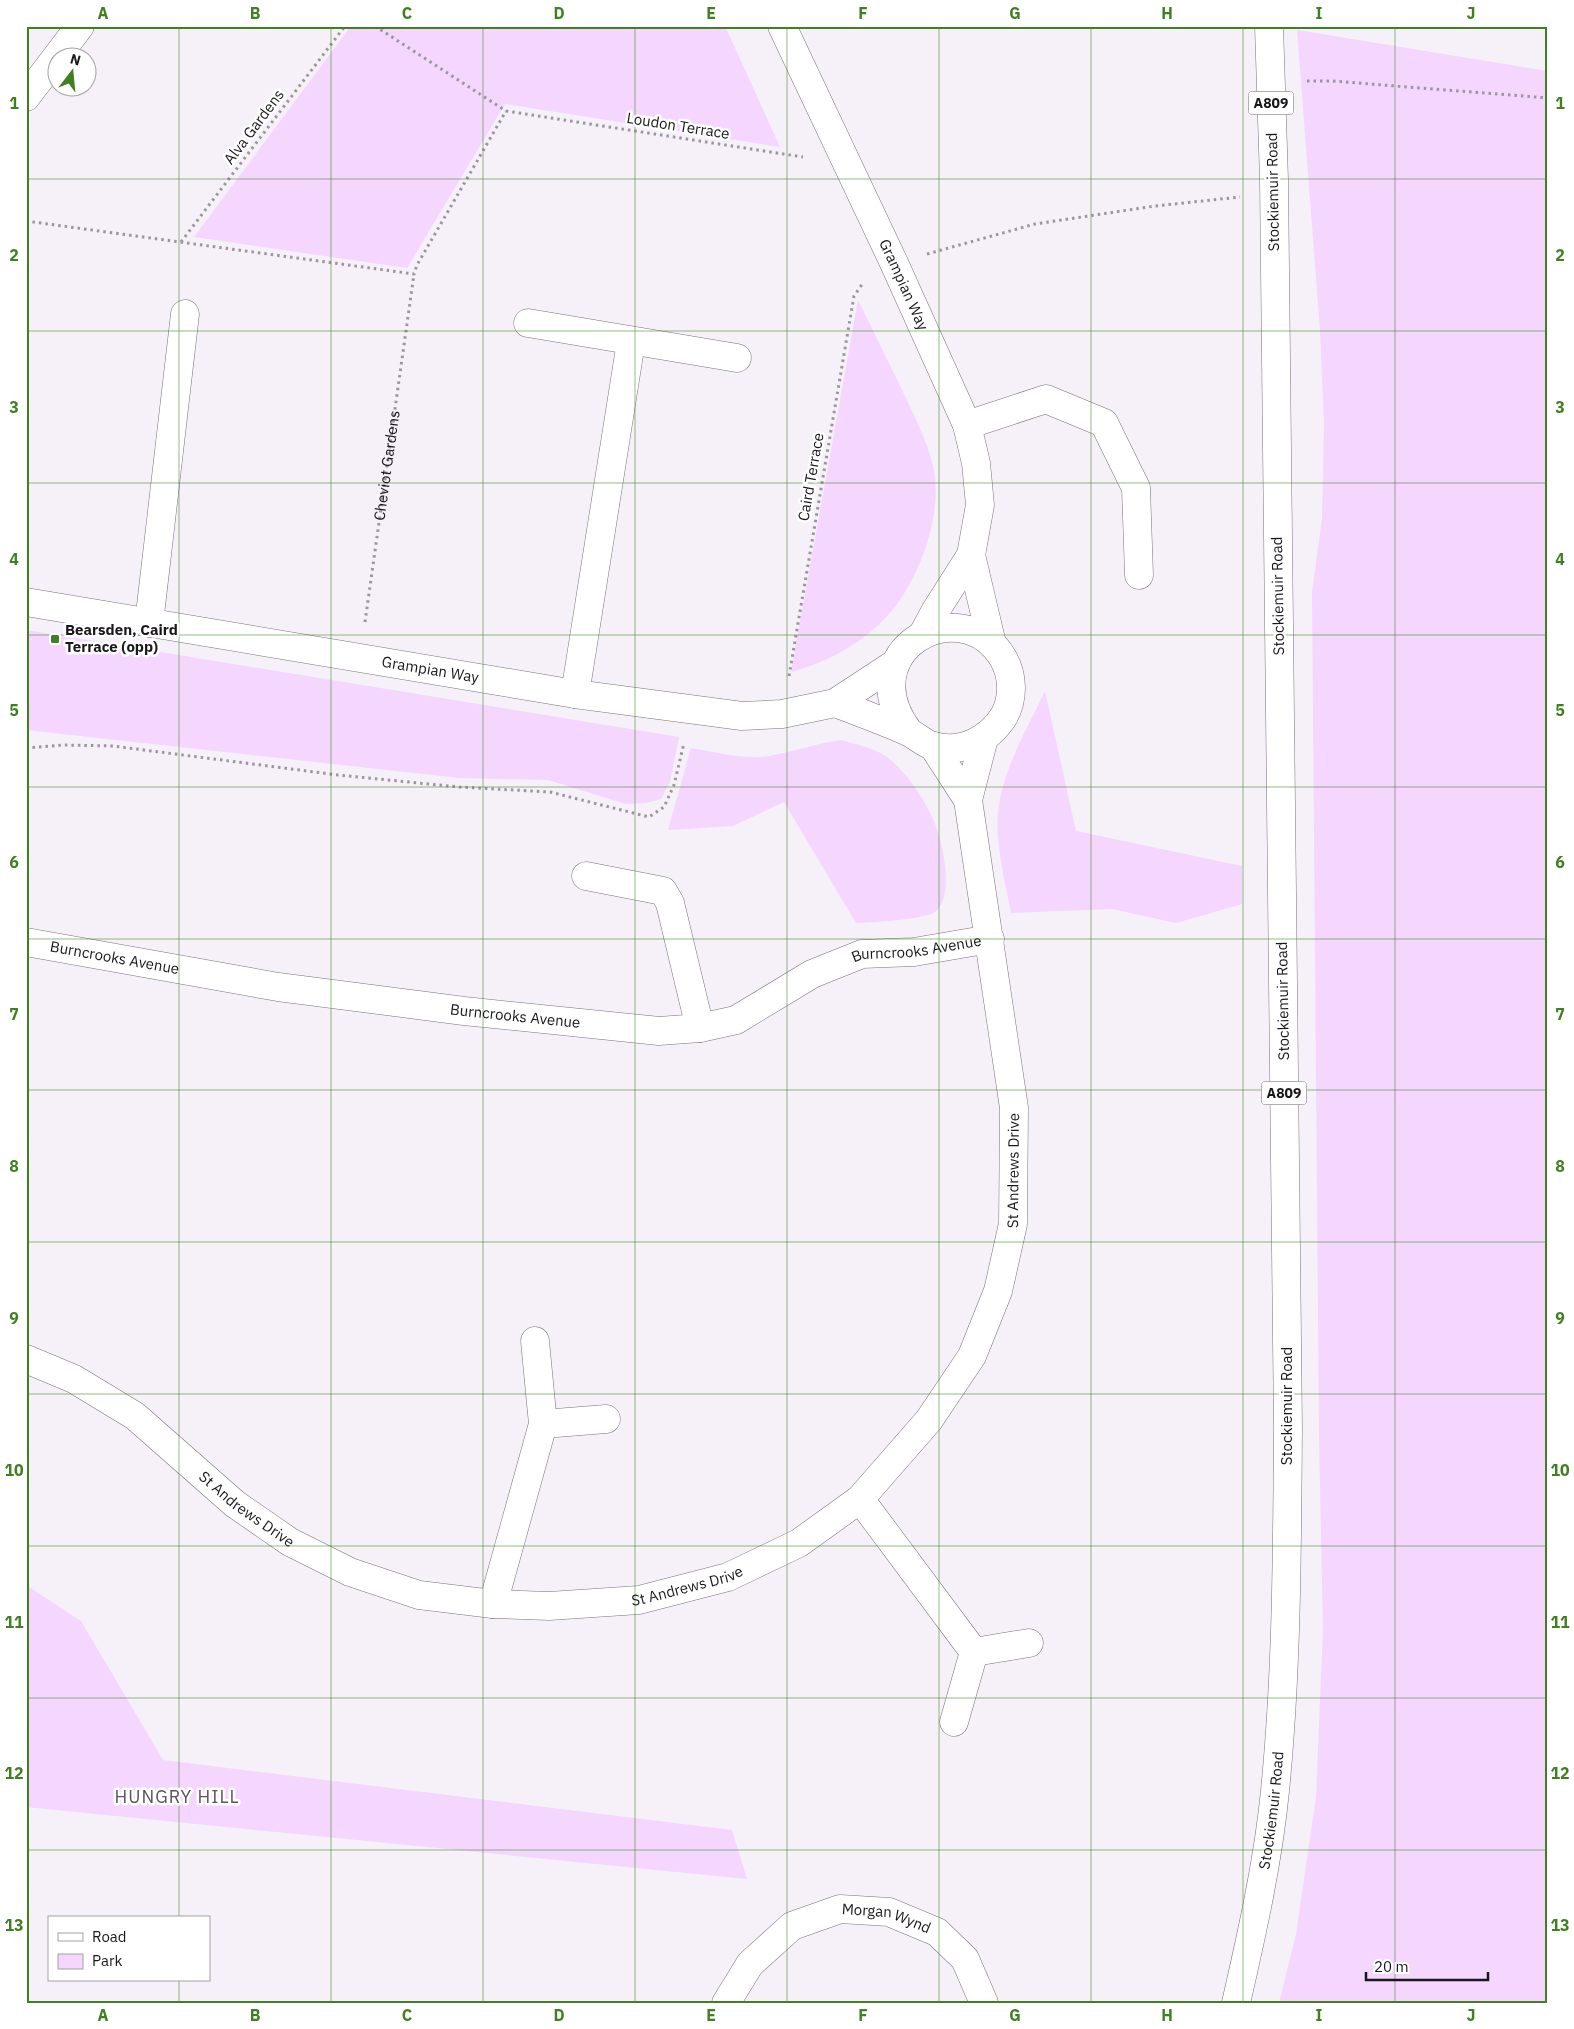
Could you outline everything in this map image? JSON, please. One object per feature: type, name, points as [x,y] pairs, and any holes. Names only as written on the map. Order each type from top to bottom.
[{"type":"street","points":[[26,97],[80,26]]},
{"type":"street","name":"Grampian Way","points":[[782,26],[968,425],[976,463],[980,505],[971,555],[923,634]]},
{"type":"street","name":"Stockiemuir Road","points":[[1236,2003],[1254,1923],[1275,1792],[1286,1627],[1287,1368],[1274,180],[1269,26]]},
{"type":"street","points":[[149,623],[185,314]]},
{"type":"street","points":[[528,324],[737,358]]},
{"type":"street","points":[[575,694],[631,342]]},
{"type":"street","points":[[968,425],[1046,399],[1104,423],[1136,488],[1138,575]]},
{"type":"street","name":"Grampian Way","points":[[971,555],[992,644]]},
{"type":"street","name":"Grampian Way","points":[[26,602],[575,694],[742,716],[782,714],[835,703],[896,663]]},
{"type":"street","name":"Grampian Way","points":[[835,703],[909,732],[933,746],[951,748],[968,746],[984,738],[997,726],[1006,711],[1011,693],[1010,675],[1003,658],[992,644],[980,635],[966,630],[952,628],[937,629],[923,634],[903,651],[896,663],[892,677],[891,692],[894,707],[909,732]]},
{"type":"street","name":"St Andrews Drive","points":[[26,1359],[74,1379],[135,1416],[235,1504],[290,1542],[350,1572],[419,1594],[493,1604],[549,1606],[639,1600],[728,1578],[799,1542],[860,1498],[929,1420],[972,1356],[1000,1281],[1013,1224],[1014,1108],[968,800],[984,738]]},
{"type":"street","name":"St Andrews Drive","points":[[933,746],[968,800]]},
{"type":"street","points":[[586,876],[663,891],[670,902],[700,1028]]},
{"type":"street","name":"Burncrooks Avenue","points":[[26,942],[278,987],[473,1012],[658,1031],[700,1028],[736,1020],[812,974],[862,954],[914,952],[990,939]]},
{"type":"street","points":[[493,1604],[543,1424],[535,1341]]},
{"type":"street","points":[[543,1424],[606,1419]]},
{"type":"street","points":[[860,1498],[974,1652]]},
{"type":"street","points":[[974,1652],[1030,1643]]},
{"type":"street","points":[[954,1722],[974,1652]]},
{"type":"street","name":"Morgan Wynd","points":[[726,2003],[750,1964],[792,1926],[840,1909],[889,1912],[937,1932],[965,1959],[984,2003]]},
{"type":"path","name":"Alva Gardens","points":[[181,242],[345,26]]},
{"type":"path","points":[[375,26],[506,111]]},
{"type":"path","points":[[1300,81],[1332,81],[1548,98]]},
{"type":"path","name":"Loudon Terrace","points":[[506,111],[847,164]]},
{"type":"path","name":"Cheviot Gardens","points":[[360,658],[414,274],[417,265],[506,111]]},
{"type":"path","name":"Caird Terrace","points":[[782,714],[854,296],[865,281],[894,263],[1035,224],[1155,206],[1244,196]]},
{"type":"path","points":[[26,221],[414,274]]},
{"type":"path","points":[[26,748],[63,745],[112,746],[338,775],[459,787],[550,792],[649,817],[664,807],[674,785],[692,709]]},
{"type":"green space","points":[[351,26],[725,26],[780,147],[505,104],[407,268],[194,237]]},
{"type":"green space","points":[[1297,30],[1548,72],[1548,2003],[1279,2003],[1296,1934],[1316,1797],[1323,1630],[1319,1435],[1312,593],[1322,518],[1324,423],[1320,330]]},
{"type":"green space","points":[[858,300],[920,428],[933,466],[936,486],[935,508],[924,554],[903,596],[889,614],[866,636],[846,649],[825,660],[791,672]]},
{"type":"green space","points":[[26,630],[679,737],[670,782],[661,799],[646,803],[626,804],[548,780],[459,778],[26,730]]},
{"type":"green space","points":[[1045,691],[1076,831],[1242,866],[1242,904],[1176,923],[1112,909],[1011,913],[998,836],[1000,798],[1012,761]]},
{"type":"green space","points":[[841,740],[869,748],[888,758],[910,780],[927,808],[939,836],[945,865],[945,893],[941,904],[935,912],[909,919],[856,923],[784,802],[733,826],[668,830],[691,748],[730,755],[759,757]]},
{"type":"green space","points":[[26,1585],[81,1621],[163,1760],[732,1830],[747,1879],[26,1807]]},
{"type":"place","name":"Bearsden, Caird Terrace (opp)","points":[[55,639]]},
{"type":"district","name":"HUNGRY HILL","points":[[177,1797]]}]
